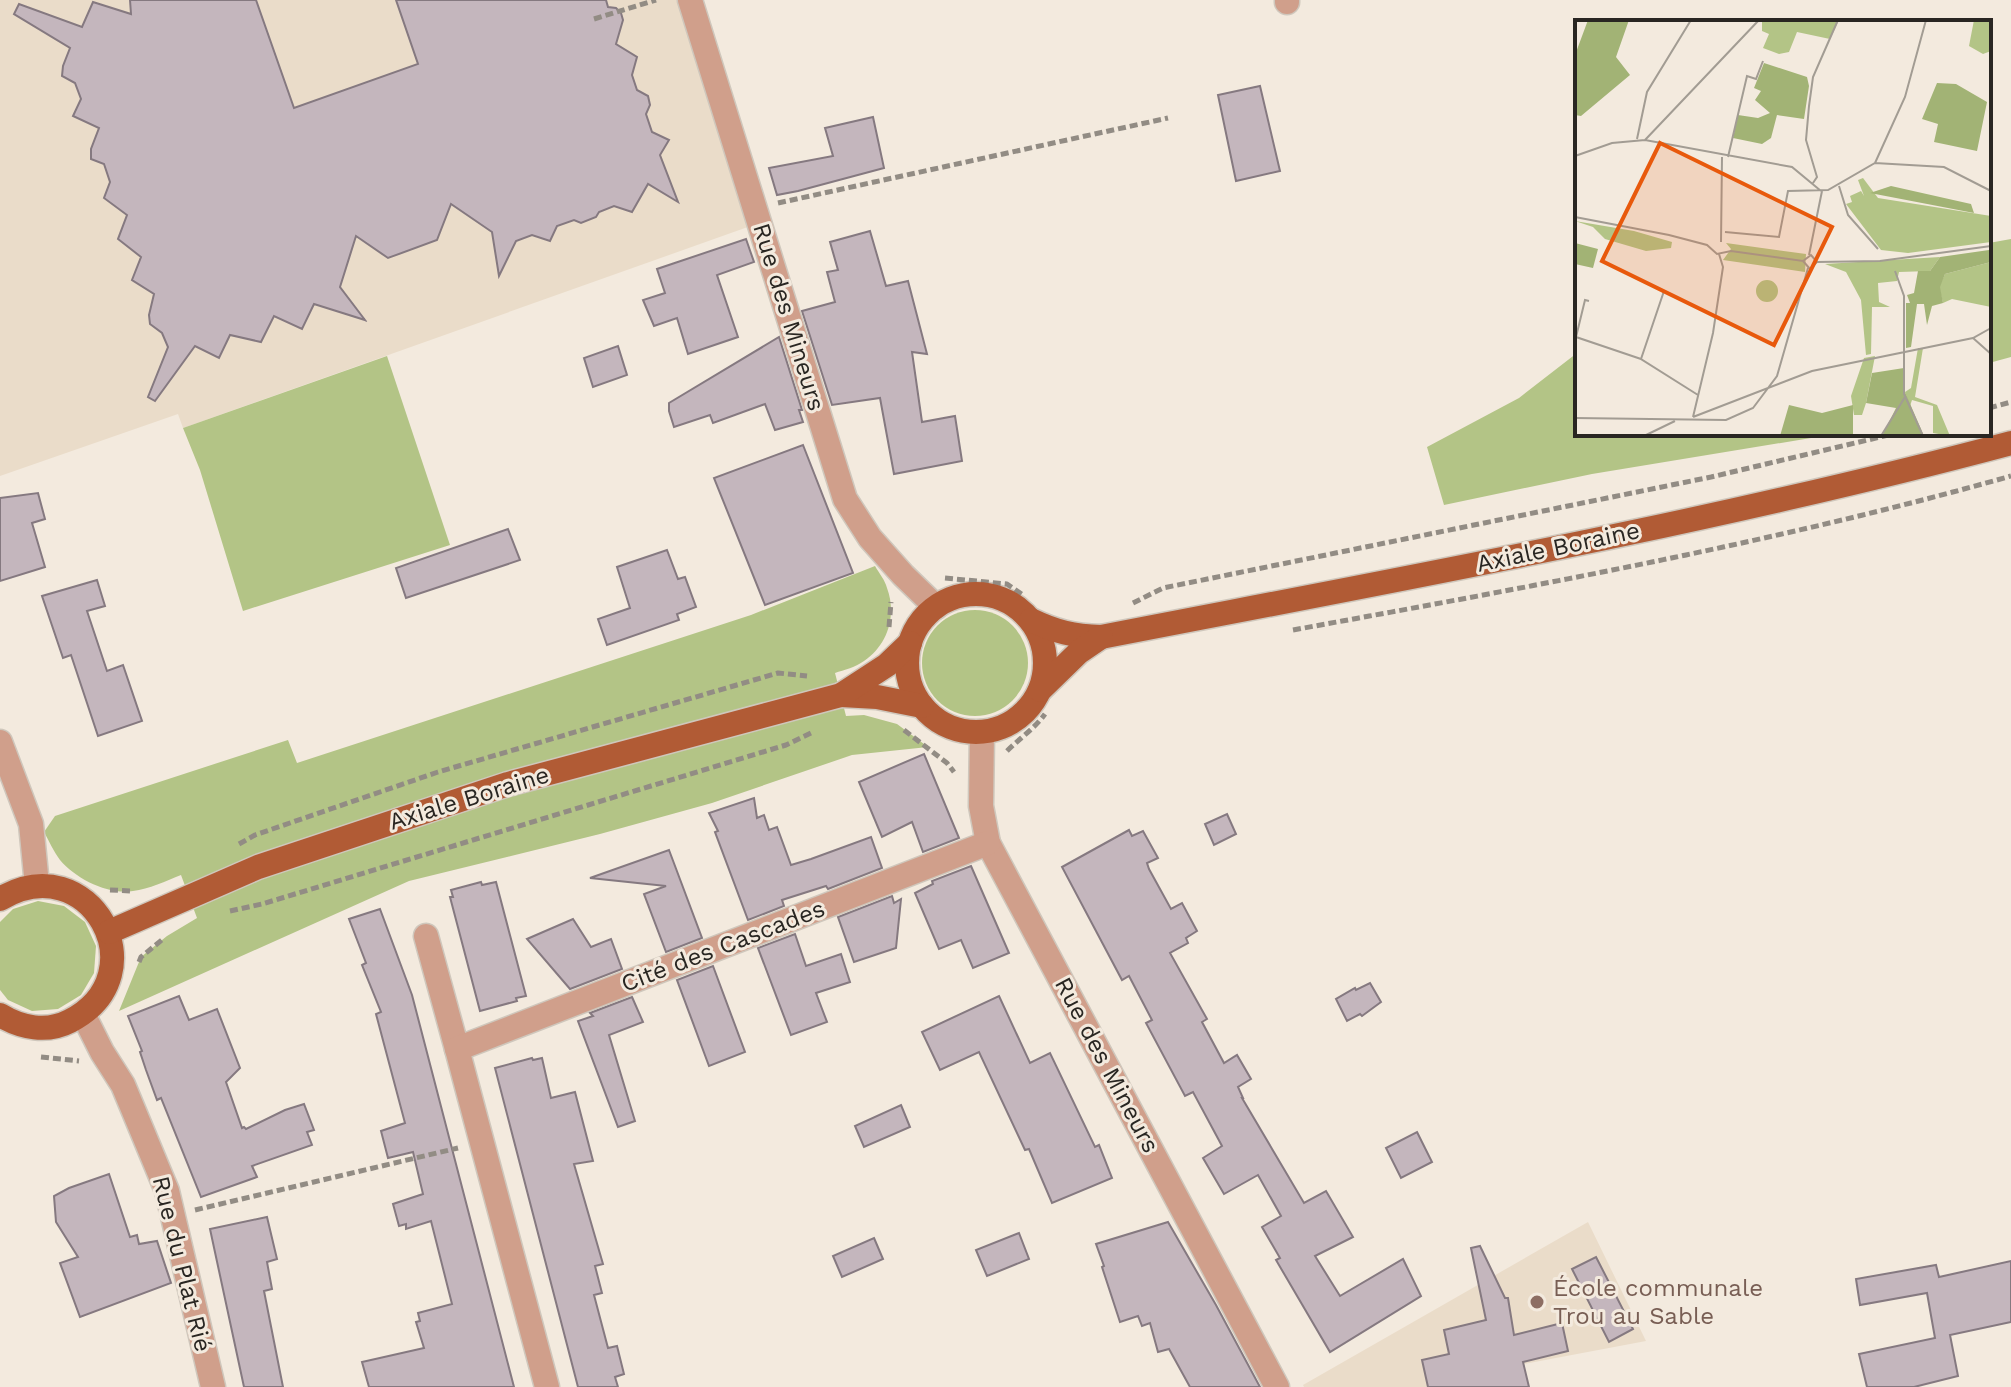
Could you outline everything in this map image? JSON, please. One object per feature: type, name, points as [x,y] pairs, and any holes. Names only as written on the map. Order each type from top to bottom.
[{"type":"main road","name":"Axiale Boraine","points":[[1101,637],[1502,560],[1907,471],[2011,443]]},
{"type":"main road","points":[[1040,690],[1045,673],[1045,654],[1040,636],[1021,610],[1001,598],[979,594],[956,597],[936,607],[920,623],[910,643],[907,665],[911,687],[922,706],[949,726],[982,732],[1000,728],[1017,719],[1040,690],[1079,652],[1101,637]]},
{"type":"main road","points":[[1031,620],[1053,631],[1077,637],[1101,637]]},
{"type":"main road","points":[[841,695],[887,665],[910,643]]},
{"type":"main road","points":[[841,695],[877,697],[922,706]]},
{"type":"main road","name":"Axiale Boraine","points":[[109,932],[258,867],[508,784],[841,695]]},
{"type":"main road","points":[[0,899],[15,890],[37,885],[60,887],[80,896],[97,912],[109,932],[113,950],[112,969],[106,986],[97,1002],[83,1014],[64,1024],[43,1028],[21,1026],[0,1015]]},
{"type":"street","name":"Rue des Mineurs","points":[[690,0],[845,499],[870,538],[936,607]]},
{"type":"street","name":"Rue des Mineurs","points":[[982,732],[981,806],[988,843],[1277,1387]]},
{"type":"street","points":[[0,742],[31,824],[37,885]]},
{"type":"street","name":"Cité des Cascades","points":[[457,1049],[988,843]]},
{"type":"street","points":[[426,936],[547,1387]]},
{"type":"street","name":"Rue du Plat Rié","points":[[83,1014],[123,1085],[167,1191],[213,1387]]},
{"type":"path","points":[[594,19],[656,0]]},
{"type":"path","points":[[755,209],[1168,118]]},
{"type":"path","points":[[1991,407],[2011,402]]},
{"type":"path","points":[[1124,607],[1163,588],[1711,477],[1885,436]]},
{"type":"path","points":[[230,848],[255,835],[453,768],[778,673],[814,676]]},
{"type":"path","points":[[223,912],[262,904],[786,745],[822,728]]},
{"type":"path","points":[[105,889],[134,891]]},
{"type":"path","points":[[136,967],[141,957],[167,936]]},
{"type":"path","points":[[173,1215],[482,1142]]},
{"type":"shaded area","points":[[0,0],[690,0],[759,223],[183,428],[178,414],[0,476]]},
{"type":"shaded area","name":"École communale Trou au Sable","points":[[1588,1222],[1646,1341],[1524,1364],[1527,1387],[1304,1387],[1303,1385]]},
{"type":"green space","points":[[2011,239],[2011,357],[1991,362],[1991,243]]},
{"type":"green space","points":[[1575,355],[1575,436],[1823,436],[1592,474],[1444,505],[1427,447],[1519,398]]},
{"type":"green space","points":[[387,356],[450,545],[243,611],[200,470],[183,428]]},
{"type":"green space","points":[[875,566],[890,598],[890,619],[884,638],[872,654],[857,665],[835,673],[846,716],[864,715],[897,724],[928,747],[852,755],[712,803],[409,881],[119,1011],[141,957],[197,918],[181,875],[123,892],[103,888],[75,873],[60,860],[44,832],[55,816],[288,740],[297,763],[751,615]]},
{"type":"green space","points":[[975,610],[995,614],[1012,626],[1024,643],[1028,663],[1024,683],[1012,700],[995,712],[975,716],[955,712],[938,700],[926,683],[922,663],[926,643],[938,626],[955,614]]},
{"type":"green space","points":[[38,901],[64,906],[85,922],[96,946],[94,973],[81,995],[58,1009],[32,1011],[8,1000],[0,990],[0,922],[13,909]]},
{"type":"building","points":[[130,0],[256,0],[294,108],[418,64],[396,0],[606,0],[608,7],[616,8],[621,13],[623,20],[616,44],[637,57],[632,75],[637,90],[648,96],[650,105],[646,114],[652,132],[669,140],[660,155],[678,202],[648,184],[632,212],[614,206],[581,223],[574,220],[557,226],[550,241],[532,235],[516,241],[499,276],[492,232],[451,204],[437,240],[388,258],[356,236],[340,287],[365,320],[314,304],[302,329],[274,316],[261,342],[230,335],[219,358],[195,346],[155,401],[148,397],[168,347],[162,333],[150,324],[154,294],[132,280],[141,257],[118,239],[127,215],[104,198],[110,182],[104,164],[91,159],[91,149],[99,128],[73,116],[81,99],[75,83],[62,76],[70,48],[14,14],[19,4],[82,27],[93,2],[131,14]]},
{"type":"building","points":[[1260,86],[1280,171],[1236,181],[1218,95]]},
{"type":"building","points":[[873,117],[884,168],[777,195],[769,168],[833,156],[825,128]]},
{"type":"building","points":[[870,231],[886,286],[908,281],[927,354],[912,352],[922,422],[955,416],[962,461],[894,474],[880,398],[832,405],[802,311],[835,302],[827,272],[838,270],[830,242]]},
{"type":"building","points":[[746,239],[754,262],[717,275],[738,337],[688,354],[677,318],[654,326],[643,300],[665,293],[657,269]]},
{"type":"building","points":[[779,337],[803,422],[775,430],[765,404],[713,423],[710,415],[674,427],[669,403]]},
{"type":"building","points":[[618,346],[627,375],[593,387],[584,358]]},
{"type":"building","points":[[803,445],[853,573],[765,605],[714,478]]},
{"type":"building","points":[[38,493],[45,519],[32,523],[45,567],[0,581],[0,498]]},
{"type":"building","points":[[508,529],[520,560],[406,598],[396,568]]},
{"type":"building","points":[[667,550],[678,579],[685,577],[696,607],[677,614],[679,620],[607,645],[598,619],[630,608],[617,567]]},
{"type":"building","points":[[97,580],[105,606],[87,611],[107,671],[123,665],[142,721],[98,736],[71,655],[63,658],[42,596]]},
{"type":"building","points":[[924,754],[959,838],[923,852],[912,822],[882,837],[859,782]]},
{"type":"building","points":[[754,798],[757,818],[764,815],[769,830],[777,827],[791,865],[871,837],[882,868],[828,889],[826,886],[782,900],[784,906],[748,920],[709,813]]},
{"type":"building","points":[[1227,814],[1236,834],[1214,845],[1205,824]]},
{"type":"building","points":[[1129,830],[1132,836],[1143,831],[1158,858],[1147,863],[1149,869],[1171,909],[1182,903],[1197,931],[1186,938],[1188,943],[1170,953],[1207,1019],[1202,1022],[1224,1063],[1237,1055],[1251,1079],[1238,1087],[1242,1098],[1304,1203],[1326,1191],[1353,1237],[1315,1256],[1340,1296],[1403,1259],[1421,1296],[1330,1352],[1276,1260],[1280,1258],[1262,1227],[1281,1216],[1258,1175],[1224,1194],[1203,1158],[1222,1146],[1193,1092],[1185,1096],[1146,1023],[1152,1020],[1129,976],[1122,980],[1062,867]]},
{"type":"building","points":[[669,850],[702,938],[666,952],[644,894],[666,886],[590,878]]},
{"type":"building","points":[[971,866],[1009,953],[973,968],[961,940],[939,949],[915,893],[933,884],[932,881]]},
{"type":"building","points":[[481,882],[482,885],[496,882],[526,996],[480,1011],[450,897],[453,897],[451,890]]},
{"type":"building","points":[[892,896],[894,903],[901,899],[896,948],[854,962],[838,917]]},
{"type":"building","points":[[380,909],[412,995],[514,1387],[369,1387],[362,1362],[424,1348],[416,1322],[420,1321],[418,1313],[452,1304],[431,1221],[406,1229],[406,1224],[399,1226],[393,1204],[423,1194],[413,1152],[388,1158],[381,1131],[405,1123],[376,1014],[381,1012],[362,965],[366,963],[349,919]]},
{"type":"building","points":[[573,919],[591,947],[611,939],[622,969],[570,989],[527,939]]},
{"type":"building","points":[[795,934],[806,966],[841,954],[850,982],[816,993],[827,1022],[791,1035],[758,948]]},
{"type":"building","points":[[713,966],[745,1052],[709,1066],[677,980]]},
{"type":"building","points":[[1370,983],[1381,1002],[1362,1016],[1360,1014],[1347,1021],[1336,999]]},
{"type":"building","points":[[179,996],[189,1020],[217,1009],[240,1068],[226,1082],[242,1128],[304,1104],[314,1130],[307,1132],[312,1145],[252,1166],[257,1177],[201,1197],[161,1098],[157,1100],[128,1016]]},
{"type":"building","points":[[999,996],[1030,1063],[1050,1053],[1095,1147],[1099,1145],[1112,1178],[1052,1203],[1029,1149],[1025,1150],[979,1052],[940,1070],[922,1032]]},
{"type":"building","points":[[632,997],[643,1022],[609,1035],[635,1121],[618,1127],[578,1021],[593,1016],[590,1013]]},
{"type":"building","points":[[542,1058],[551,1098],[575,1092],[593,1161],[574,1164],[603,1264],[595,1266],[602,1293],[594,1295],[608,1348],[617,1346],[624,1374],[615,1377],[618,1387],[578,1387],[495,1068]]},
{"type":"building","points":[[901,1105],[910,1127],[864,1147],[855,1126]]},
{"type":"building","points":[[1417,1132],[1432,1162],[1401,1178],[1386,1148]]},
{"type":"building","points":[[109,1174],[130,1237],[137,1235],[139,1244],[157,1241],[171,1283],[80,1317],[60,1263],[78,1257],[56,1222],[54,1196]]},
{"type":"building","points":[[267,1217],[277,1259],[267,1262],[272,1289],[264,1291],[283,1387],[244,1387],[210,1229]]},
{"type":"building","points":[[1168,1222],[1260,1387],[1190,1387],[1169,1349],[1158,1352],[1150,1323],[1142,1326],[1138,1316],[1120,1322],[1096,1244]]},
{"type":"building","points":[[1019,1233],[1029,1259],[987,1276],[976,1250]]},
{"type":"building","points":[[874,1238],[883,1259],[842,1277],[833,1256]]},
{"type":"building","points":[[1480,1246],[1505,1298],[1508,1298],[1514,1335],[1562,1323],[1568,1351],[1523,1362],[1529,1387],[1428,1387],[1422,1360],[1449,1354],[1444,1330],[1486,1320],[1471,1248]]},
{"type":"building","points":[[1596,1257],[1633,1329],[1609,1342],[1572,1269]]},
{"type":"building","points":[[2011,1261],[2011,1322],[1950,1335],[1958,1376],[1914,1387],[1867,1387],[1859,1354],[1935,1338],[1927,1293],[1860,1305],[1856,1279],[1936,1265],[1939,1277]]},
{"type":"place","name":"École communale Trou au Sable","points":[[1537,1302]]}]
